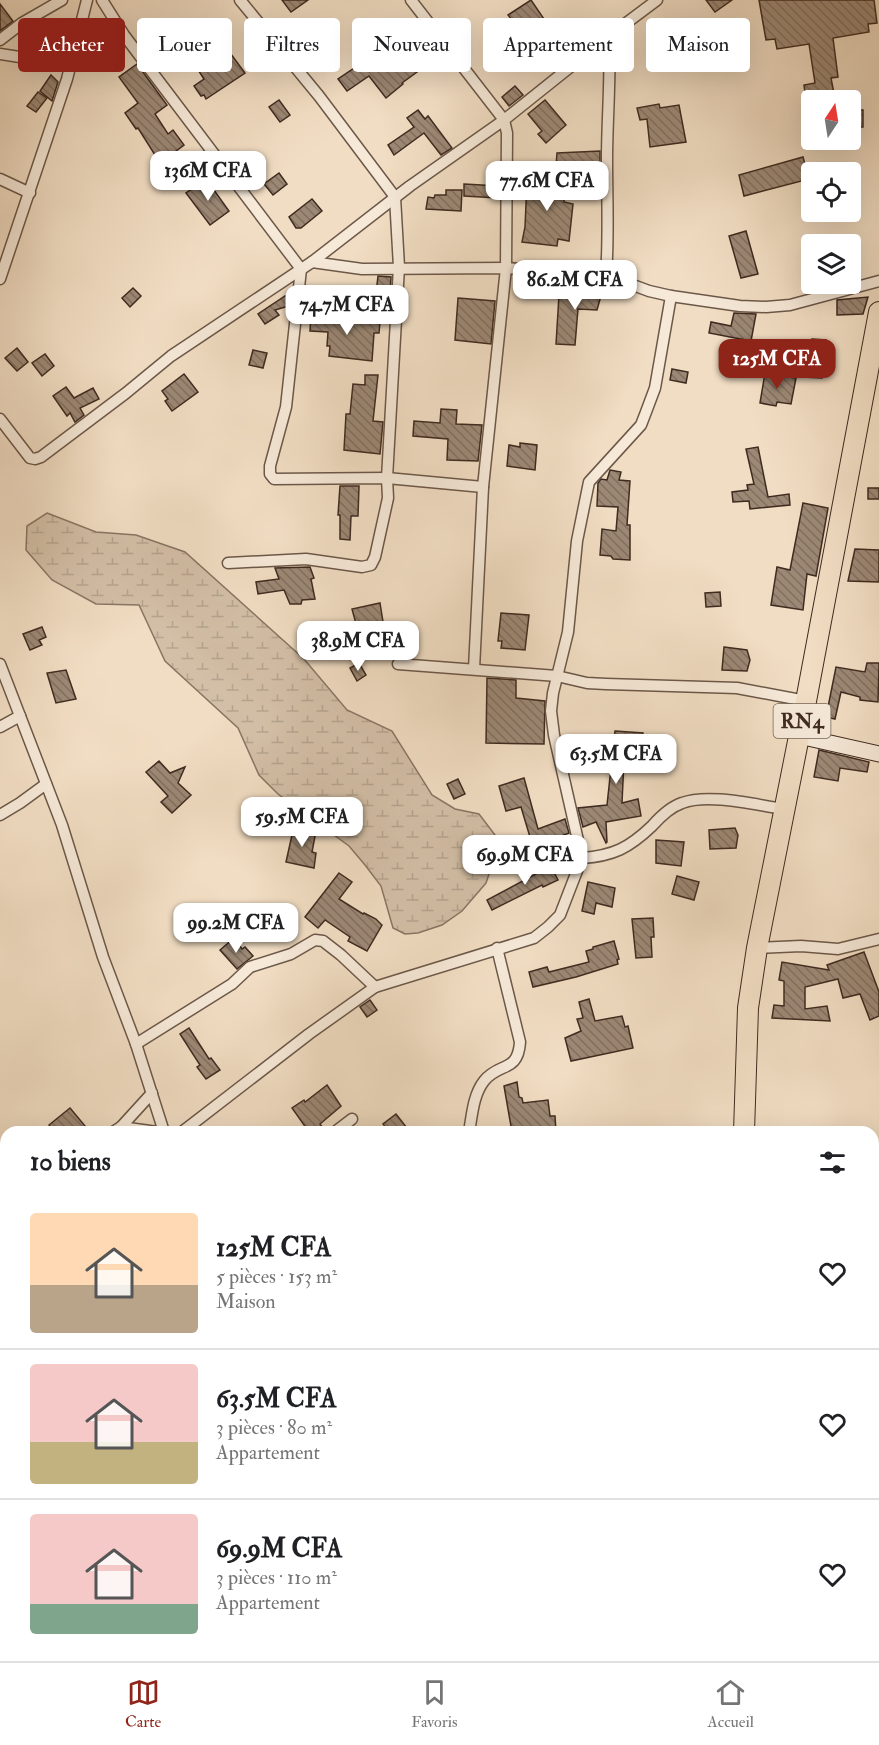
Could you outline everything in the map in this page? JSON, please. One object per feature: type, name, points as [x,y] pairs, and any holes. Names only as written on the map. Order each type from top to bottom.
[{"type":"highway","name":"RN4","points":[[744,1126],[748,1016],[757,948],[878,322]]},
{"type":"street","points":[[0,40],[22,23],[62,0]]},
{"type":"street","points":[[83,18],[87,0]]},
{"type":"street","points":[[102,0],[124,35],[301,269],[286,407],[270,466],[270,474],[274,479],[387,478],[483,487]]},
{"type":"street","points":[[228,563],[306,559],[362,567],[371,565],[375,557],[388,498],[387,478],[399,267],[395,197],[319,96],[240,0]]},
{"type":"street","points":[[411,0],[504,120],[507,133],[506,268],[483,487],[474,669]]},
{"type":"street","points":[[633,18],[657,0]]},
{"type":"street","points":[[0,54],[18,57]]},
{"type":"street","points":[[0,279],[69,72]]},
{"type":"street","points":[[0,420],[30,458],[41,457],[171,356],[312,262],[395,197],[504,120],[564,72]]},
{"type":"street","points":[[606,275],[609,241],[607,158],[610,72]]},
{"type":"street","points":[[0,179],[30,193]]},
{"type":"street","points":[[312,262],[362,269],[506,268],[606,275],[649,291],[671,296],[740,306],[766,307],[790,304],[879,281]]},
{"type":"street","points":[[190,1126],[309,1034],[375,987],[534,938],[560,915],[582,858],[554,735],[551,711],[568,632],[577,541],[586,489],[592,477],[640,425],[655,388],[671,296]]},
{"type":"street","points":[[0,664],[76,868],[103,957],[136,1044],[162,1126]]},
{"type":"street","points":[[398,664],[557,676],[596,683],[737,688],[806,701]]},
{"type":"street","points":[[0,727],[20,716]]},
{"type":"street","points":[[799,736],[879,754]]},
{"type":"street","points":[[0,815],[46,784]]},
{"type":"street","points":[[582,858],[610,854],[625,849],[658,819],[681,803],[696,800],[722,800],[784,809]]},
{"type":"street","points":[[757,948],[801,946],[838,949],[879,939]]},
{"type":"street","points":[[136,1044],[232,984],[250,966],[291,954],[315,940],[323,941],[341,955],[375,987]]},
{"type":"street","points":[[470,1126],[482,1083],[490,1075],[513,1064],[519,1054],[520,1042],[497,948]]},
{"type":"street","points":[[121,1126],[152,1093]]},
{"type":"street","points":[[343,1126],[352,1119]]},
{"type":"green space","points":[[47,513],[96,532],[136,535],[185,552],[304,659],[347,710],[392,731],[432,795],[455,809],[479,814],[495,835],[494,859],[486,883],[462,911],[442,925],[418,933],[405,934],[393,928],[381,886],[365,865],[349,846],[278,794],[259,775],[238,728],[165,661],[139,605],[96,604],[52,580],[26,550],[27,526]]},
{"type":"building","points":[[282,0],[308,0],[291,12]]},
{"type":"building","points":[[531,0],[543,18],[510,18],[508,15]]},
{"type":"building","points":[[706,0],[732,0],[715,12]]},
{"type":"building","points":[[759,0],[874,0],[877,23],[868,24],[869,32],[833,38],[838,77],[831,78],[833,90],[805,90],[804,85],[815,83],[809,44],[777,49],[775,39],[766,40]]},
{"type":"building","points":[[0,4],[13,21],[0,31]]},
{"type":"building","points":[[232,55],[245,73],[206,99],[194,86],[204,79],[199,72],[232,72]]},
{"type":"building","points":[[137,64],[137,72],[143,72],[167,105],[155,114],[168,134],[173,130],[184,145],[160,163],[138,128],[136,129],[125,113],[138,103],[119,77]]},
{"type":"building","points":[[352,70],[352,72],[417,72],[386,98],[369,76],[347,91],[338,79]]},
{"type":"building","points":[[51,75],[58,82],[52,101],[40,91]]},
{"type":"building","points":[[515,86],[523,95],[509,106],[502,97]]},
{"type":"building","points":[[38,92],[47,98],[36,112],[27,106]]},
{"type":"building","points":[[279,100],[290,115],[280,122],[269,107]]},
{"type":"building","points":[[545,100],[566,125],[546,143],[538,134],[542,131],[528,114]]},
{"type":"building","points":[[659,104],[660,108],[679,105],[686,142],[650,147],[647,119],[640,120],[637,108]]},
{"type":"building","points":[[418,110],[425,119],[428,116],[452,148],[441,155],[424,133],[394,155],[388,145],[414,127],[407,118]]},
{"type":"building","points":[[861,110],[863,110],[863,127],[861,127]]},
{"type":"building","points":[[600,151],[600,166],[556,166],[557,153]]},
{"type":"building","points":[[803,157],[804,162],[801,162],[801,181],[744,196],[739,175]]},
{"type":"building","points":[[279,173],[287,184],[273,195],[264,184]]},
{"type":"building","points":[[545,176],[565,176],[564,202],[573,204],[569,241],[558,239],[557,246],[522,242],[527,180],[545,181]]},
{"type":"building","points":[[206,179],[229,211],[210,225],[186,193]]},
{"type":"building","points":[[464,184],[499,186],[498,198],[464,196]]},
{"type":"building","points":[[446,190],[462,190],[461,211],[426,209],[428,197],[446,195]]},
{"type":"building","points":[[312,199],[322,211],[301,228],[296,228],[289,217]]},
{"type":"building","points":[[746,231],[758,274],[741,278],[729,236]]},
{"type":"building","points":[[378,276],[391,277],[390,295],[376,293]]},
{"type":"building","points":[[588,285],[599,287],[602,292],[597,310],[578,309],[575,345],[556,344],[559,295]]},
{"type":"building","points":[[133,288],[141,296],[130,307],[122,298]]},
{"type":"building","points":[[291,295],[289,306],[275,310],[279,315],[265,324],[258,314],[285,296]]},
{"type":"building","points":[[868,297],[863,314],[837,315],[837,300]]},
{"type":"building","points":[[458,298],[495,301],[491,344],[455,340]]},
{"type":"building","points":[[734,313],[756,314],[751,341],[709,333],[711,322],[731,326]]},
{"type":"building","points":[[311,315],[351,317],[351,320],[380,322],[379,333],[374,333],[372,361],[329,356],[328,332],[310,331]]},
{"type":"building","points":[[812,339],[826,340],[822,378],[803,377],[805,360],[811,361]]},
{"type":"building","points":[[17,348],[28,362],[17,371],[5,358]]},
{"type":"building","points":[[253,350],[267,353],[263,368],[249,365]]},
{"type":"building","points":[[45,354],[54,366],[42,376],[32,363]]},
{"type":"building","points":[[672,369],[688,372],[686,383],[670,380]]},
{"type":"building","points":[[765,373],[796,378],[791,404],[777,402],[776,406],[760,403]]},
{"type":"building","points":[[184,374],[198,392],[172,411],[162,391]]},
{"type":"building","points":[[365,375],[378,375],[373,421],[383,422],[380,454],[344,450],[346,414],[350,414],[353,384],[365,385]]},
{"type":"building","points":[[66,387],[74,398],[93,388],[99,399],[80,408],[84,415],[75,422],[70,413],[67,416],[53,396]]},
{"type":"building","points":[[441,409],[457,410],[456,424],[482,425],[478,461],[447,460],[448,439],[413,436],[414,421],[440,423]]},
{"type":"building","points":[[520,443],[537,445],[535,470],[507,466],[509,445],[520,447]]},
{"type":"building","points":[[758,447],[768,497],[789,494],[790,505],[750,509],[749,501],[733,502],[732,492],[748,490],[747,485],[754,484],[746,449]]},
{"type":"building","points":[[610,470],[621,472],[619,480],[630,481],[627,525],[630,525],[630,560],[613,559],[611,556],[600,555],[602,529],[616,531],[618,507],[597,506],[598,483],[601,479],[607,480]]},
{"type":"building","points":[[340,486],[359,486],[358,516],[351,516],[350,540],[340,539],[340,515],[338,515]]},
{"type":"building","points":[[868,488],[879,488],[879,499],[868,499]]},
{"type":"building","points":[[803,503],[828,508],[816,576],[807,574],[803,610],[771,605],[777,567],[790,570]]},
{"type":"building","points":[[855,549],[879,550],[879,582],[848,581]]},
{"type":"building","points":[[310,567],[314,578],[311,579],[315,599],[302,600],[301,604],[290,604],[284,590],[258,594],[256,582],[279,579],[275,568]]},
{"type":"building","points":[[720,592],[721,606],[706,607],[705,593]]},
{"type":"building","points":[[380,603],[384,628],[359,635],[352,609]]},
{"type":"building","points":[[501,613],[529,615],[525,650],[501,648],[502,641],[498,641]]},
{"type":"building","points":[[42,627],[46,637],[39,640],[42,645],[30,650],[23,634]]},
{"type":"building","points":[[724,647],[747,650],[750,660],[747,671],[722,670]]},
{"type":"building","points":[[359,663],[366,675],[357,681],[350,668]]},
{"type":"building","points":[[867,663],[879,663],[878,702],[860,700],[860,697],[841,692],[835,719],[826,717],[836,667],[865,672]]},
{"type":"building","points":[[66,670],[76,699],[56,703],[47,673]]},
{"type":"building","points":[[487,678],[516,680],[516,698],[545,701],[544,744],[486,743]]},
{"type":"building","points":[[615,731],[643,733],[642,751],[637,751],[637,761],[624,760],[622,803],[638,799],[641,816],[606,822],[606,843],[596,822],[583,827],[578,808],[607,805]]},
{"type":"building","points":[[819,750],[869,762],[867,772],[840,768],[838,781],[814,777]]},
{"type":"building","points":[[159,761],[170,773],[185,767],[178,783],[191,795],[172,813],[161,802],[168,796],[146,772]]},
{"type":"building","points":[[524,778],[538,829],[565,819],[569,833],[533,847],[521,807],[506,811],[499,786]]},
{"type":"building","points":[[458,779],[465,794],[454,799],[447,784]]},
{"type":"building","points":[[294,826],[316,831],[312,852],[316,853],[314,868],[286,862]]},
{"type":"building","points":[[735,828],[738,835],[736,848],[710,849],[709,830]]},
{"type":"building","points":[[656,840],[684,842],[681,866],[656,863]]},
{"type":"building","points":[[548,861],[558,880],[543,887],[542,885],[492,910],[487,900],[536,874],[534,869]]},
{"type":"building","points":[[339,873],[352,882],[339,899],[376,919],[382,925],[367,951],[348,941],[350,937],[325,920],[318,928],[305,917]]},
{"type":"building","points":[[677,876],[699,882],[694,900],[672,894]]},
{"type":"building","points":[[588,882],[615,888],[612,907],[596,903],[594,914],[582,911]]},
{"type":"building","points":[[236,915],[241,925],[231,931],[226,921]]},
{"type":"building","points":[[653,918],[652,957],[636,958],[632,919]]},
{"type":"building","points":[[234,938],[242,949],[245,947],[253,956],[237,969],[220,950]]},
{"type":"building","points":[[614,941],[619,959],[618,964],[533,987],[529,972],[547,967],[549,972],[589,962],[586,951]]},
{"type":"building","points":[[864,952],[879,992],[879,1016],[870,1020],[860,994],[843,998],[838,979],[805,987],[805,1009],[827,1006],[830,1021],[772,1018],[774,1005],[784,1006],[784,981],[779,980],[782,962],[829,970],[827,965]]},
{"type":"building","points":[[589,999],[595,1021],[622,1016],[625,1027],[628,1026],[633,1048],[571,1061],[565,1038],[581,1031],[577,1019],[583,1018],[579,1002]]},
{"type":"building","points":[[370,1000],[377,1010],[367,1017],[360,1007]]},
{"type":"building","points":[[189,1028],[209,1059],[211,1058],[220,1070],[206,1079],[197,1067],[200,1065],[180,1034]]},
{"type":"building","points":[[517,1082],[519,1097],[522,1098],[523,1103],[548,1100],[550,1116],[555,1116],[556,1126],[511,1126],[504,1086]]},
{"type":"building","points":[[327,1085],[341,1106],[320,1124],[322,1126],[305,1126],[292,1108],[304,1100],[305,1102]]},
{"type":"building","points":[[70,1108],[85,1126],[50,1126]]},
{"type":"building","points":[[396,1114],[405,1126],[384,1126],[383,1124]]}]
